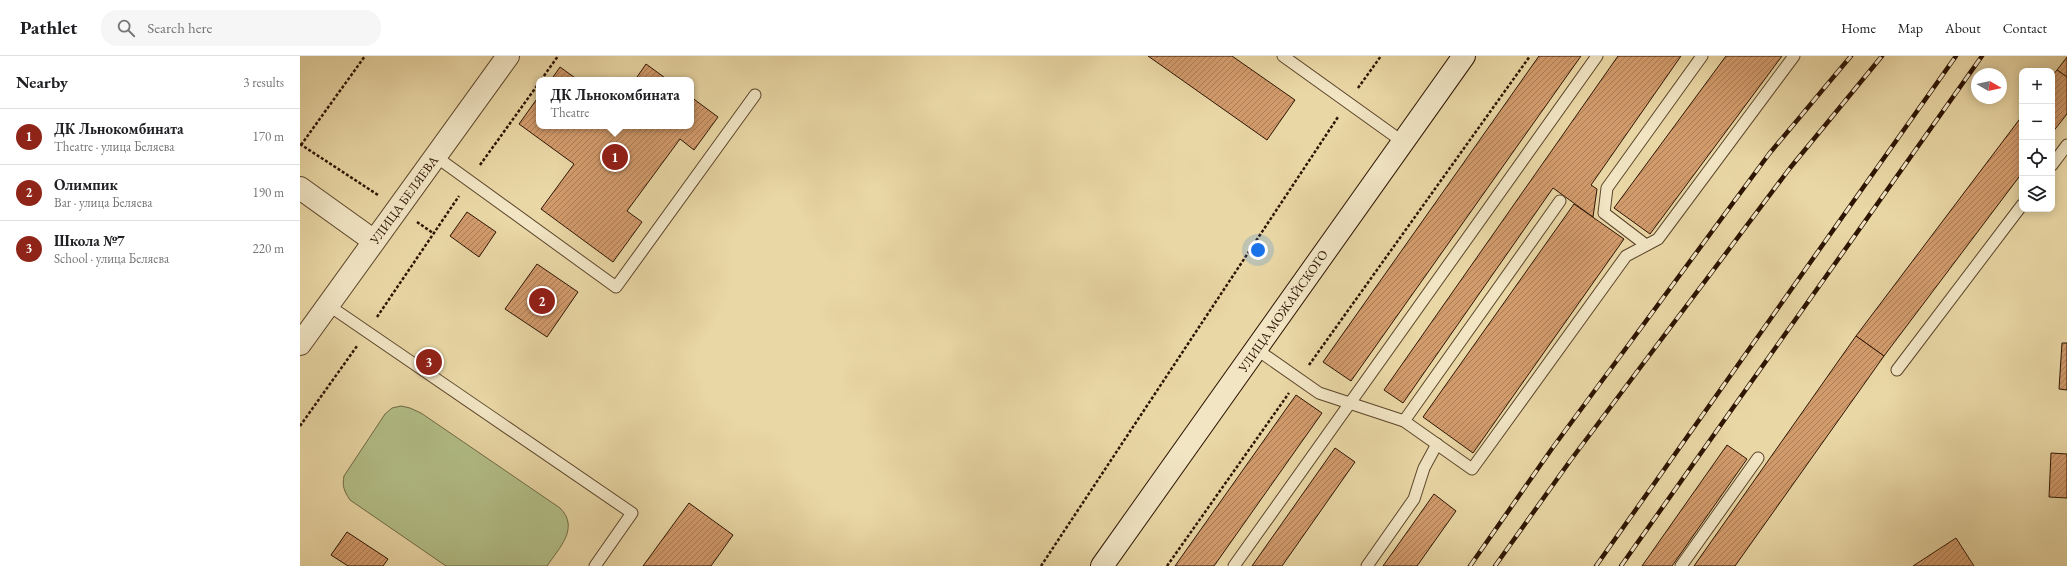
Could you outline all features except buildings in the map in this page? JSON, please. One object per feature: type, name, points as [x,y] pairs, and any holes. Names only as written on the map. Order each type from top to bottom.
[{"type":"main road","name":"УЛИЦА БЕЛЯЕВА","points":[[300,344],[508,56]]},
{"type":"main road","name":"УЛИЦА МОЖАЙСКОГО","points":[[1102,566],[1464,56]]},
{"type":"main road","points":[[300,188],[374,241]]},
{"type":"lane","points":[[1283,56],[1403,142]]},
{"type":"lane","points":[[1234,566],[1351,404],[1597,56]]},
{"type":"lane","points":[[1646,245],[1604,213],[1607,188],[1702,56]]},
{"type":"lane","points":[[1256,349],[1319,393],[1404,421],[1472,469],[1626,256],[1658,239],[1794,56]]},
{"type":"lane","points":[[435,156],[616,287],[755,95]]},
{"type":"lane","points":[[2055,161],[2067,145]]},
{"type":"lane","points":[[1404,421],[1560,201]]},
{"type":"lane","points":[[1897,370],[2019,209]]},
{"type":"lane","points":[[328,305],[632,513],[595,566]]},
{"type":"lane","points":[[1367,566],[1414,499],[1424,468],[1437,444]]},
{"type":"lane","points":[[1681,566],[1758,458]]},
{"type":"path","points":[[365,56],[300,145],[398,208],[433,233]]},
{"type":"path","points":[[543,77],[558,56]]},
{"type":"path","points":[[1041,566],[1348,103],[1381,56]]},
{"type":"path","points":[[1167,566],[1530,56]]},
{"type":"path","points":[[300,426],[367,332],[469,181],[536,87]]},
{"type":"green space","points":[[401,406],[421,413],[560,508],[566,515],[568,530],[562,545],[547,566],[446,566],[350,500],[344,488],[344,476],[385,414],[392,408]]},
{"type":"railway","points":[[1470,566],[1551,450],[1769,154],[1851,56]]},
{"type":"railway","points":[[1495,566],[1570,461],[1790,168],[1882,56]]},
{"type":"railway","points":[[1596,566],[1956,56]]},
{"type":"railway","points":[[1621,566],[1982,56]]},
{"type":"place","name":"ДК Льнокомбината","points":[[615,157]]},
{"type":"place","name":"Олимпик","points":[[542,301]]},
{"type":"place","name":"Школа №7","points":[[429,362]]}]
